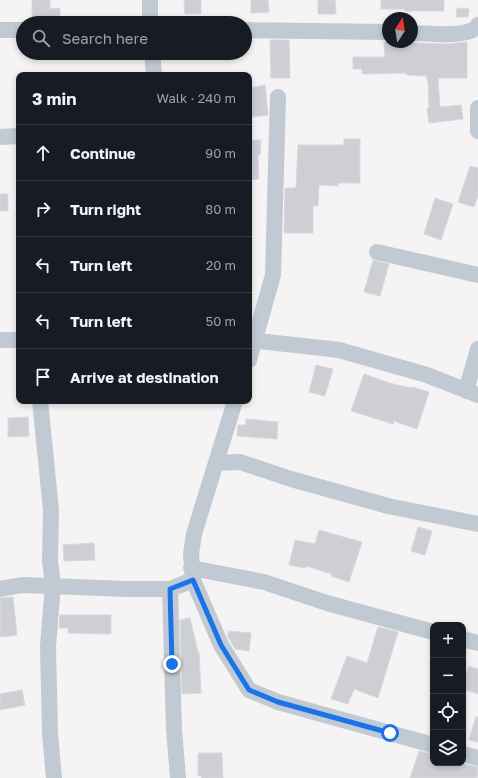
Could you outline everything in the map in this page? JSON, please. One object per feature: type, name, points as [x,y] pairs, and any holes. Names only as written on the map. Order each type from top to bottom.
[{"type":"street","points":[[150,0],[150,16]]},
{"type":"street","points":[[418,33],[461,34],[472,31],[478,26]]},
{"type":"street","points":[[0,30],[16,30]]},
{"type":"street","points":[[252,30],[382,32]]},
{"type":"street","points":[[153,60],[154,72]]},
{"type":"street","points":[[278,97],[273,275],[252,341],[339,350],[420,373],[472,393],[478,349]]},
{"type":"street","points":[[478,108],[478,132]]},
{"type":"street","points":[[0,137],[16,136]]},
{"type":"street","points":[[377,252],[478,275]]},
{"type":"street","points":[[0,340],[16,340]]},
{"type":"street","points":[[40,404],[50,510],[50,561],[53,585],[48,646],[50,734],[54,778]]},
{"type":"street","points":[[234,404],[194,534],[191,554],[192,574],[221,645],[249,690],[278,702],[430,744]]},
{"type":"street","points":[[216,462],[240,462],[291,479],[388,506],[478,524]]},
{"type":"street","points":[[0,589],[22,585],[170,589],[192,574],[264,582],[327,603],[430,631]]},
{"type":"street","points":[[170,589],[174,728],[178,778]]},
{"type":"street","points":[[466,640],[478,642]]},
{"type":"street","points":[[466,755],[478,758]]},
{"type":"building","points":[[32,0],[50,0],[50,9],[60,8],[60,16],[32,16]]},
{"type":"building","points":[[184,0],[201,0],[201,14],[185,14]]},
{"type":"building","points":[[251,0],[268,0],[269,12],[251,13]]},
{"type":"building","points":[[318,0],[335,0],[336,14],[318,14]]},
{"type":"building","points":[[381,0],[444,0],[444,11],[405,11],[405,9],[381,9]]},
{"type":"building","points":[[457,8],[469,9],[468,17],[456,17]]},
{"type":"building","points":[[270,40],[289,40],[290,78],[271,78]]},
{"type":"building","points":[[467,42],[467,78],[438,78],[440,107],[461,105],[463,119],[429,123],[427,108],[429,108],[428,82],[426,76],[407,75],[407,73],[362,74],[362,69],[353,69],[353,57],[385,57],[384,48],[418,48],[418,43],[448,44]]},
{"type":"building","points":[[265,85],[268,115],[252,117],[252,87]]},
{"type":"building","points":[[344,139],[360,139],[360,183],[338,183],[338,186],[319,185],[318,206],[313,206],[313,233],[284,233],[285,188],[296,188],[298,145],[344,145]]},
{"type":"building","points":[[252,140],[261,140],[260,155],[258,155],[259,179],[252,180]]},
{"type":"building","points":[[470,166],[478,168],[478,195],[474,207],[458,202]]},
{"type":"building","points":[[0,194],[8,194],[8,211],[0,211]]},
{"type":"building","points":[[435,198],[453,204],[441,240],[424,234]]},
{"type":"building","points":[[373,260],[389,264],[380,296],[364,292]]},
{"type":"building","points":[[316,365],[333,369],[325,396],[309,392]]},
{"type":"building","points":[[364,374],[389,383],[429,392],[417,429],[394,421],[393,424],[351,411]]},
{"type":"building","points":[[28,417],[29,436],[8,437],[8,418]]},
{"type":"building","points":[[246,419],[278,422],[277,439],[237,436],[238,425],[246,425]]},
{"type":"building","points":[[418,527],[432,531],[425,555],[411,551]]},
{"type":"building","points":[[319,530],[362,542],[349,582],[331,576],[332,574],[306,566],[305,568],[289,565],[295,540],[315,544]]},
{"type":"building","points":[[94,543],[95,560],[64,561],[63,545]]},
{"type":"building","points":[[13,597],[17,635],[0,637],[0,598]]},
{"type":"building","points":[[60,615],[111,615],[111,634],[68,633],[68,628],[59,628]]},
{"type":"building","points":[[190,618],[199,652],[201,693],[182,694],[180,620]]},
{"type":"building","points":[[378,627],[398,632],[378,698],[354,689],[348,704],[331,699],[347,656],[367,663]]},
{"type":"building","points":[[228,631],[251,633],[249,651],[235,649],[228,637]]},
{"type":"building","points":[[469,666],[478,669],[478,694],[466,690],[466,674]]},
{"type":"building","points":[[22,690],[25,705],[0,710],[0,694]]},
{"type":"building","points":[[476,717],[478,717],[478,742],[469,740]]},
{"type":"building","points":[[419,751],[430,753],[430,766],[466,766],[466,764],[478,767],[477,778],[410,778]]},
{"type":"building","points":[[198,753],[222,753],[223,778],[202,778],[201,776],[198,776]]},
{"type":"route","points":[[172,664],[170,589],[193,580],[221,645],[249,690],[278,702],[324,716],[390,733]]}]
